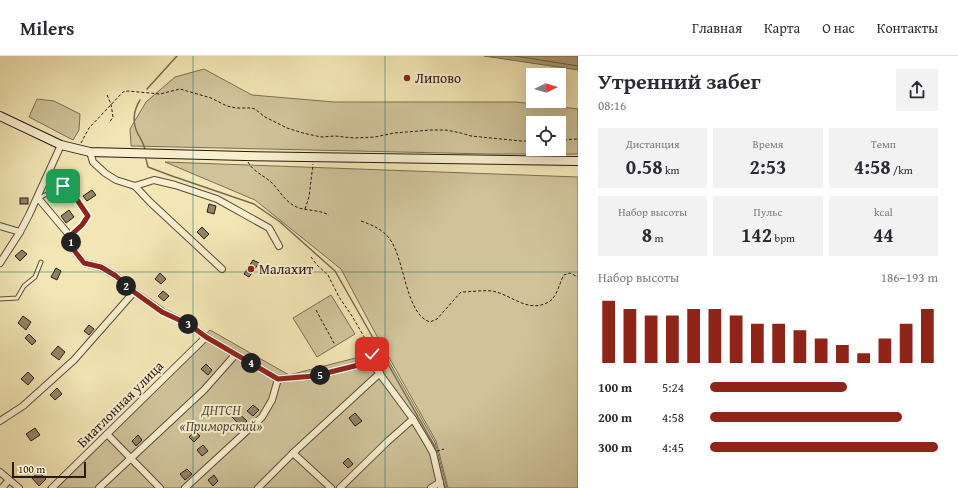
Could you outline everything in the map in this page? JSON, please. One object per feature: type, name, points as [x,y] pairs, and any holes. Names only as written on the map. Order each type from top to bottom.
[{"type":"main road","points":[[0,116],[61,145],[90,152],[578,161]]},
{"type":"street","points":[[0,263],[20,232],[38,198],[61,145]]},
{"type":"street","points":[[90,152],[92,162],[116,180],[135,186],[150,202],[222,269]]},
{"type":"street","points":[[135,186],[154,180],[175,185],[217,199],[269,228],[279,246]]},
{"type":"street","points":[[38,198],[70,236],[73,249],[84,263],[101,267],[116,276],[134,292],[162,312],[190,325],[206,337],[278,379],[314,376],[371,362],[396,398],[413,419],[433,452],[441,485],[431,488]]},
{"type":"street","points":[[0,226],[20,232]]},
{"type":"street","points":[[0,421],[23,406],[74,360],[134,292]]},
{"type":"street","name":"Биатлонная улица","points":[[52,488],[206,337]]},
{"type":"street","points":[[99,488],[204,390],[236,355]]},
{"type":"street","points":[[258,488],[293,453],[380,373]]},
{"type":"street","points":[[185,488],[262,416],[272,400],[278,379]]},
{"type":"street","points":[[340,488],[413,419]]},
{"type":"street","points":[[107,434],[160,488]]},
{"type":"street","points":[[293,453],[331,488]]},
{"type":"street","points":[[0,472],[19,488]]},
{"type":"street","points":[[2,488],[9,480]]},
{"type":"lane","points":[[38,198],[63,186],[69,188],[88,216],[82,225],[70,236]]},
{"type":"lane","points":[[0,299],[17,298],[24,286],[35,277],[41,262]]},
{"type":"path","points":[[79,145],[89,128],[123,92],[128,91],[160,94],[180,89],[210,98],[231,107],[256,109],[265,117],[287,128],[321,137],[375,137],[394,133],[439,130],[471,136],[526,141]]},
{"type":"path","points":[[107,95],[111,104],[113,117],[109,123]]},
{"type":"path","points":[[566,140],[578,139]]},
{"type":"path","points":[[245,156],[252,169],[273,184],[288,202],[305,209],[330,215]]},
{"type":"path","points":[[305,209],[309,197],[313,174],[314,157]]},
{"type":"path","points":[[361,221],[379,228],[390,239],[403,269],[406,284],[416,308],[424,320],[430,322],[437,319],[461,292],[492,291],[530,306],[538,306],[550,301],[557,293],[560,281],[564,275],[570,273],[578,277]]},
{"type":"path","points":[[311,257],[328,275],[339,297],[370,347],[372,354],[371,362]]},
{"type":"path","points":[[316,310],[336,345]]},
{"type":"path","points":[[433,452],[444,449]]},
{"type":"green space","points":[[204,69],[252,95],[334,102],[516,102],[526,103],[526,108],[578,109],[578,154],[566,154],[566,116],[526,116],[526,154],[131,146],[130,129],[146,102],[175,77]]},
{"type":"green space","points":[[37,99],[54,101],[80,114],[79,130],[73,140],[29,117]]},
{"type":"green space","points":[[165,162],[578,177],[578,488],[448,488],[436,441],[341,269],[255,200]]},
{"type":"green space","points":[[331,295],[355,334],[317,357],[293,318]]},
{"type":"green space","name":"ДНТСН «Приморский»","points":[[210,330],[289,375],[383,351],[435,442],[447,488],[47,488]]},
{"type":"water","points":[[484,56],[578,56],[578,70]]},
{"type":"building","points":[[92,190],[96,195],[87,201],[83,196]]},
{"type":"building","points":[[20,198],[28,198],[28,204],[20,204]]},
{"type":"building","points":[[209,204],[216,206],[214,214],[207,212]]},
{"type":"building","points":[[69,210],[74,217],[66,223],[61,216]]},
{"type":"building","points":[[202,227],[209,234],[204,239],[197,232]]},
{"type":"building","points":[[22,250],[27,254],[20,261],[15,256]]},
{"type":"building","points":[[253,260],[259,263],[249,277],[244,274]]},
{"type":"building","points":[[56,268],[61,271],[57,280],[51,277]]},
{"type":"building","points":[[160,273],[166,279],[161,284],[155,279]]},
{"type":"building","points":[[163,291],[169,296],[164,301],[158,296]]},
{"type":"building","points":[[23,316],[31,322],[26,330],[18,323]]},
{"type":"building","points":[[89,325],[94,329],[89,335],[84,331]]},
{"type":"building","points":[[29,334],[36,341],[32,345],[25,338]]},
{"type":"building","points":[[58,346],[65,352],[59,360],[51,354]]},
{"type":"building","points":[[206,364],[212,370],[208,375],[201,369]]},
{"type":"building","points":[[28,372],[34,378],[28,385],[21,379]]},
{"type":"building","points":[[57,388],[62,394],[55,400],[50,395]]},
{"type":"building","points":[[253,405],[259,410],[253,416],[247,411]]},
{"type":"building","points":[[236,411],[247,421],[240,428],[236,424],[238,423],[231,416]]},
{"type":"building","points":[[355,413],[362,421],[355,426],[349,418]]},
{"type":"building","points":[[35,428],[40,435],[31,441],[26,434]]},
{"type":"building","points":[[195,431],[200,436],[194,442],[189,437]]},
{"type":"building","points":[[138,435],[142,440],[136,446],[132,441]]},
{"type":"building","points":[[203,445],[208,451],[202,456],[197,450]]},
{"type":"building","points":[[348,458],[353,464],[348,468],[343,463]]},
{"type":"building","points":[[187,469],[192,474],[185,480],[180,474]]},
{"type":"building","points":[[39,472],[46,479],[39,486],[32,478]]},
{"type":"building","points":[[214,475],[218,481],[213,486],[208,480]]},
{"type":"waterway","points":[[147,89],[177,56]]},
{"type":"waterway","points":[[140,100],[136,108],[134,120],[137,132],[145,150]]},
{"type":"waterway","points":[[146,159],[148,167],[254,204],[280,222],[335,271],[434,445],[436,453]]},
{"type":"waterway","points":[[437,457],[445,488]]},
{"type":"place","name":"Липово","points":[[407,78]]},
{"type":"place","name":"Малахит","points":[[251,269]]},
{"type":"route","points":[[63,186],[69,188],[88,216],[82,225],[70,236],[73,249],[84,263],[101,267],[116,276],[134,292],[162,312],[190,325],[206,337],[278,379],[314,376],[371,362],[372,354]]}]
